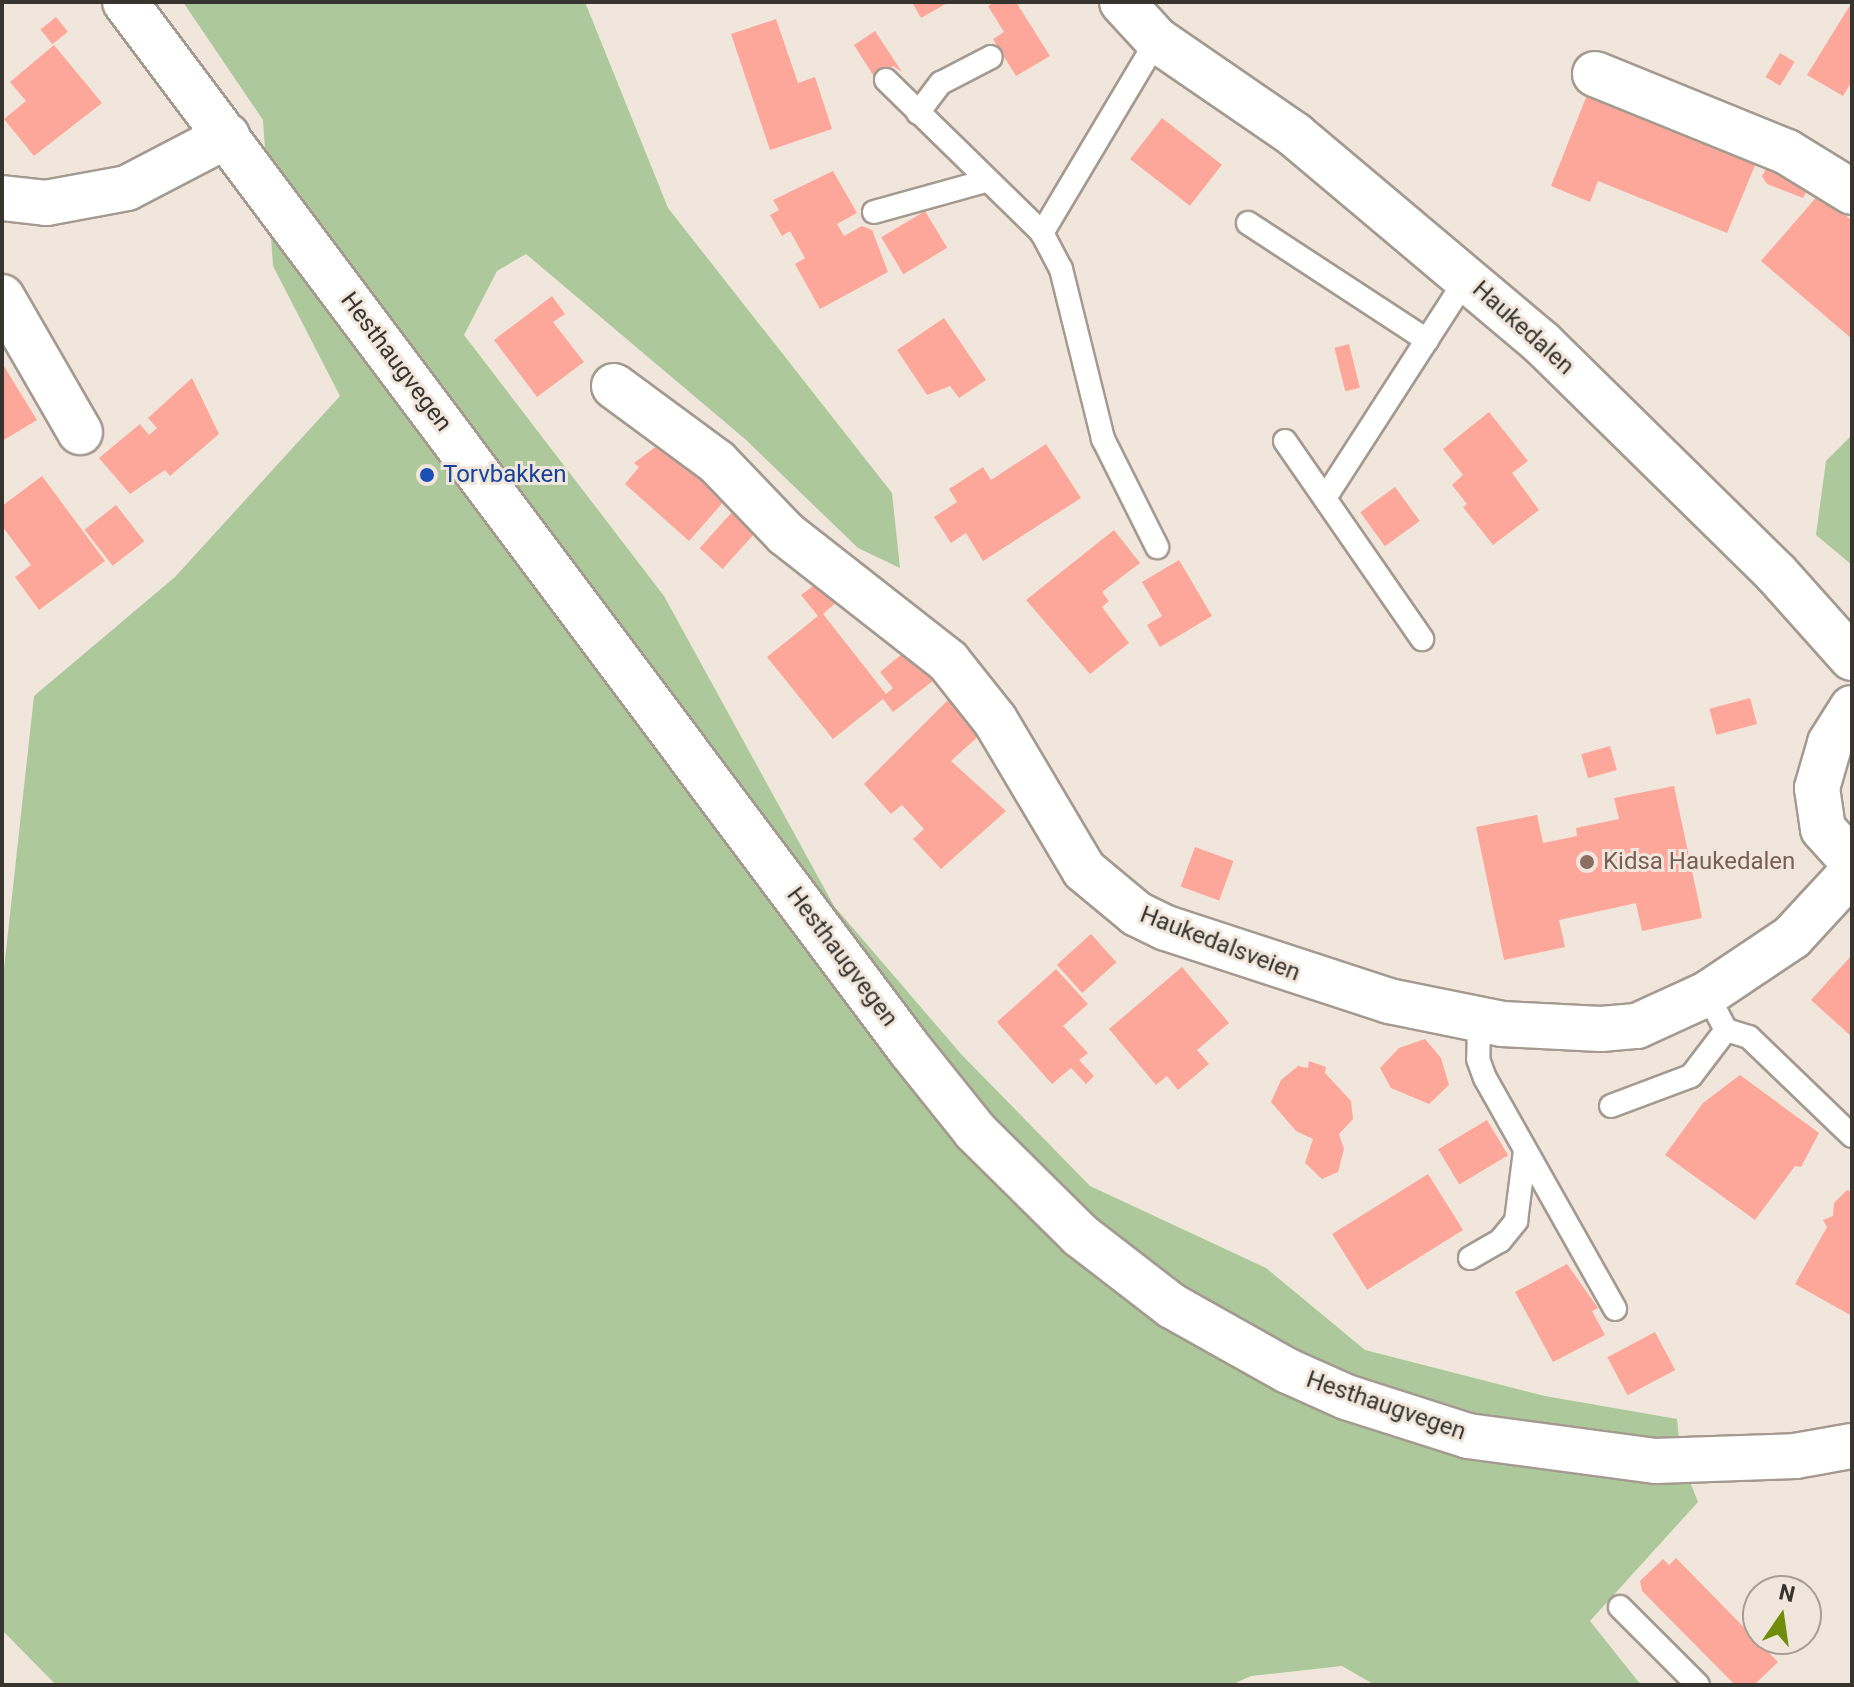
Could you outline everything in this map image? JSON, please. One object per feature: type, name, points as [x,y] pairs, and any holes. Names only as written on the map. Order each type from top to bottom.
[{"type":"street","name":"Hesthaugvegen","points":[[125,2],[911,1051],[1031,1191],[1124,1271],[1288,1371],[1346,1397],[1468,1436],[1655,1461],[1795,1456],[1852,1446]]},
{"type":"street","name":"Haukedalen","points":[[1142,16],[1295,135],[1467,278],[1666,462],[1852,658]]},
{"type":"street","points":[[1595,74],[1775,146],[1852,192]]},
{"type":"street","points":[[2,198],[46,203],[127,188],[227,136]]},
{"type":"street","points":[[2,297],[80,432]]},
{"type":"street","name":"Haukedalsveien","points":[[614,386],[717,462],[786,534],[948,661],[995,720],[1084,870],[1137,914],[1310,979],[1479,1020],[1559,1029],[1637,1026],[1717,1012],[1852,872]]},
{"type":"street","points":[[1852,708],[1830,743],[1817,788],[1823,829],[1852,861]]},
{"type":"lane","name":"Haukedalen","points":[[1042,233],[1142,16]]},
{"type":"lane","points":[[918,113],[941,83],[991,57]]},
{"type":"lane","points":[[886,80],[1042,233],[1061,269],[1103,439],[1157,547]]},
{"type":"lane","points":[[874,212],[986,181]]},
{"type":"lane","points":[[1248,223],[1427,340]]},
{"type":"lane","points":[[1325,498],[1467,278]]},
{"type":"lane","points":[[1285,441],[1422,639]]},
{"type":"lane","points":[[1611,1106],[1691,1076],[1717,1012],[1749,1037],[1852,1136]]},
{"type":"lane","points":[[1479,1020],[1478,1059],[1615,1309]]},
{"type":"lane","points":[[1470,1258],[1500,1241],[1516,1221],[1525,1149]]},
{"type":"lane","points":[[1620,1607],[1698,1685]]},
{"type":"green space","points":[[183,2],[585,2],[668,208],[892,493],[900,568],[858,548],[745,439],[526,254],[497,271],[464,335],[664,596],[834,906],[961,1054],[1090,1186],[1266,1268],[1365,1350],[1545,1396],[1677,1419],[1681,1459],[1698,1502],[1590,1621],[1641,1685],[1375,1685],[1342,1666],[1251,1676],[1231,1685],[56,1685],[2,1630],[2,987],[34,696],[175,577],[340,396],[273,266],[263,120]]},
{"type":"green space","points":[[1852,435],[1852,565],[1816,535],[1826,461]]},
{"type":"building","points":[[912,2],[949,2],[921,18]]},
{"type":"building","points":[[995,2],[1016,2],[1050,56],[1016,76],[993,39],[1004,32],[988,6]]},
{"type":"building","points":[[1852,2],[1852,81],[1843,96],[1807,75]]},
{"type":"building","points":[[56,17],[68,32],[52,44],[40,30]]},
{"type":"building","points":[[776,19],[798,83],[815,77],[832,129],[770,150],[731,34]]},
{"type":"building","points":[[875,31],[902,72],[893,66],[875,78],[854,45]]},
{"type":"building","points":[[54,45],[102,103],[34,156],[4,119],[26,101],[10,82]]},
{"type":"building","points":[[1780,53],[1795,62],[1780,86],[1766,77]]},
{"type":"building","points":[[1587,95],[1623,109],[1627,97],[1761,151],[1727,233],[1598,181],[1590,202],[1551,186]]},
{"type":"building","points":[[1162,118],[1222,165],[1190,206],[1130,159]]},
{"type":"building","points":[[1773,157],[1813,179],[1803,198],[1767,184],[1762,176]]},
{"type":"building","points":[[833,171],[857,213],[837,224],[844,236],[862,226],[872,230],[888,272],[820,309],[795,264],[805,258],[790,231],[782,236],[770,215],[779,210],[773,200]]},
{"type":"building","points":[[1820,193],[1852,221],[1852,339],[1761,261]]},
{"type":"building","points":[[925,211],[947,248],[903,274],[881,237]]},
{"type":"building","points":[[552,296],[565,314],[553,322],[584,362],[537,397],[494,340]]},
{"type":"building","points":[[944,318],[986,380],[959,398],[950,386],[927,395],[897,350]]},
{"type":"building","points":[[1349,344],[1360,388],[1345,391],[1334,348]]},
{"type":"building","points":[[2,363],[37,420],[2,441]]},
{"type":"building","points":[[192,378],[219,434],[170,476],[165,470],[130,494],[99,458],[140,424],[149,435],[157,428],[148,418]]},
{"type":"building","points":[[1489,412],[1528,461],[1512,473],[1539,510],[1493,545],[1463,507],[1467,504],[1452,485],[1463,475],[1443,449]]},
{"type":"building","points":[[662,442],[726,499],[689,541],[625,484],[639,467],[634,463]]},
{"type":"building","points":[[1046,444],[1081,498],[983,561],[966,533],[951,543],[934,517],[957,502],[949,489],[983,467],[991,480]]},
{"type":"building","points":[[42,476],[105,561],[39,610],[15,577],[31,565],[2,526],[2,506]]},
{"type":"building","points":[[1395,487],[1420,521],[1385,546],[1360,512]]},
{"type":"building","points":[[116,505],[144,541],[113,566],[84,530]]},
{"type":"building","points":[[733,511],[756,532],[723,569],[700,548]]},
{"type":"building","points":[[1114,530],[1140,563],[1102,592],[1109,601],[1102,607],[1129,643],[1090,674],[1026,600]]},
{"type":"building","points":[[1179,560],[1212,616],[1160,647],[1147,625],[1162,616],[1142,582]]},
{"type":"building","points":[[821,580],[838,601],[823,614],[886,694],[893,688],[880,672],[913,645],[938,677],[893,712],[883,699],[833,739],[767,657],[818,616],[801,595]]},
{"type":"building","points":[[951,697],[983,732],[951,761],[1006,811],[941,869],[913,839],[924,829],[902,805],[891,814],[864,784]]},
{"type":"building","points":[[1750,698],[1757,724],[1716,735],[1709,709]]},
{"type":"building","points":[[1610,746],[1617,770],[1588,778],[1581,754]]},
{"type":"building","points":[[1674,786],[1702,918],[1642,931],[1636,903],[1559,920],[1565,947],[1504,960],[1476,827],[1537,815],[1543,843],[1577,836],[1576,828],[1619,819],[1614,798]]},
{"type":"building","points":[[1195,847],[1234,861],[1219,900],[1181,886]]},
{"type":"building","points":[[1091,934],[1116,962],[1082,993],[1057,965]]},
{"type":"building","points":[[1852,955],[1852,1037],[1811,1000]]},
{"type":"building","points":[[1182,967],[1229,1023],[1197,1050],[1209,1064],[1178,1090],[1167,1076],[1156,1085],[1109,1029]]},
{"type":"building","points":[[1056,969],[1088,1004],[1063,1026],[1088,1053],[1079,1060],[1094,1076],[1086,1084],[1071,1068],[1052,1084],[997,1022]]},
{"type":"building","points":[[1425,1039],[1441,1058],[1449,1085],[1429,1104],[1391,1088],[1380,1068],[1399,1048]]},
{"type":"building","points":[[1309,1061],[1326,1067],[1325,1073],[1351,1101],[1353,1119],[1339,1134],[1344,1149],[1338,1172],[1322,1179],[1305,1163],[1313,1139],[1296,1131],[1271,1102],[1281,1080],[1298,1066],[1308,1068]]},
{"type":"building","points":[[1740,1075],[1819,1133],[1801,1167],[1795,1166],[1755,1220],[1665,1155],[1703,1103]]},
{"type":"building","points":[[1487,1120],[1508,1155],[1459,1185],[1438,1149]]},
{"type":"building","points":[[1428,1174],[1463,1230],[1367,1290],[1332,1234]]},
{"type":"building","points":[[1847,1190],[1852,1192],[1852,1316],[1795,1284],[1827,1227],[1823,1220],[1833,1216],[1834,1203]]},
{"type":"building","points":[[1567,1264],[1598,1308],[1592,1311],[1605,1335],[1553,1362],[1515,1292]]},
{"type":"building","points":[[1655,1332],[1675,1370],[1628,1395],[1607,1357]]},
{"type":"building","points":[[1676,1558],[1742,1625],[1742,1655],[1771,1655],[1778,1662],[1754,1685],[1735,1685],[1642,1591],[1640,1581],[1663,1559],[1669,1565]]},
{"type":"place","name":"Torvbakken","points":[[427,475]]},
{"type":"place","name":"Kidsa Haukedalen","points":[[1587,862]]}]
